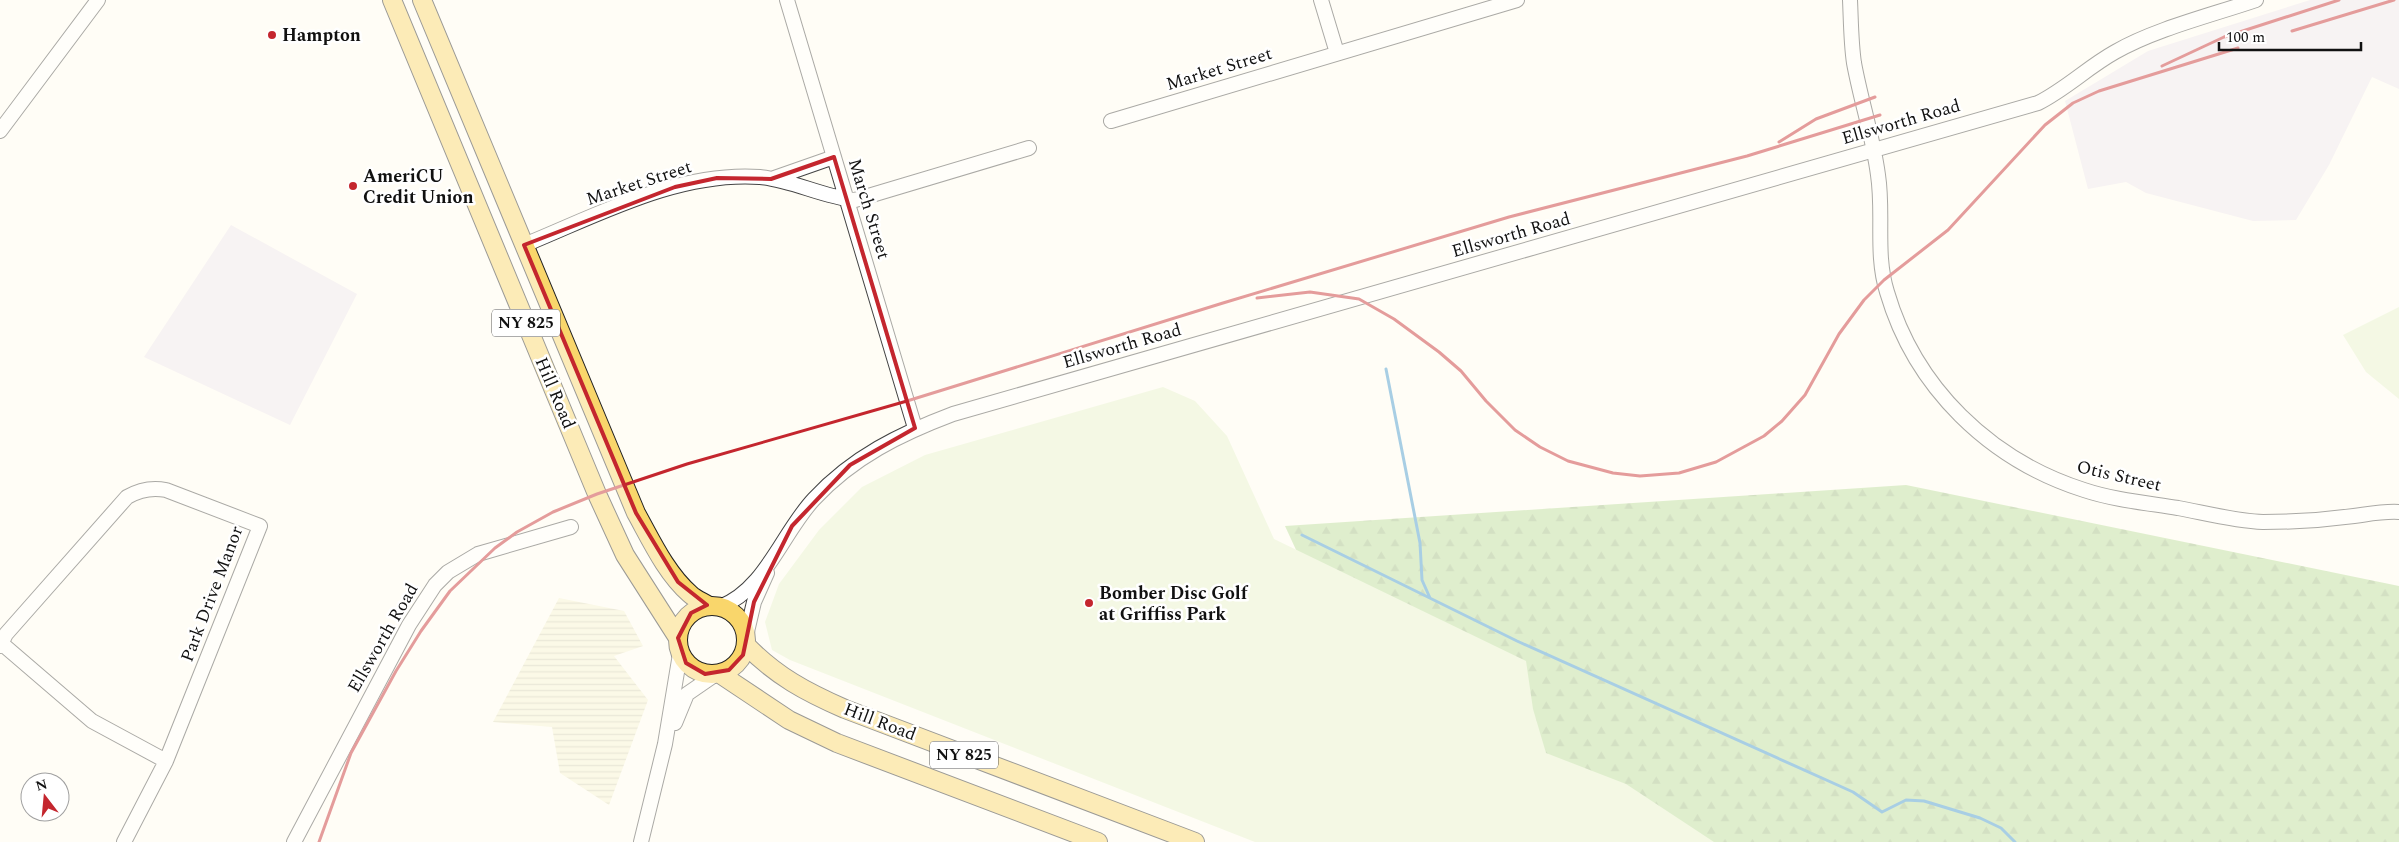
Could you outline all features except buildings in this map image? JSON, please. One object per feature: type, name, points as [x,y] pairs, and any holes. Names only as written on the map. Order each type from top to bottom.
[{"type":"main road","name":"Hill Road","points":[[392,0],[597,494],[625,555],[679,646]]},
{"type":"main road","name":"Hill Road","points":[[422,0],[636,513],[678,582],[690,595],[715,606]]},
{"type":"main road","points":[[679,646],[680,628],[692,613],[715,606]]},
{"type":"main road","name":"NY 825","points":[[715,606],[730,611],[738,618],[746,641]]},
{"type":"main road","name":"Hill Road","points":[[746,641],[773,671],[789,682],[845,709],[1195,842]]},
{"type":"main road","points":[[718,674],[738,663],[746,641]]},
{"type":"main road","name":"NY 825","points":[[679,646],[686,663],[695,670],[705,674],[718,674]]},
{"type":"main road","name":"Hill Road","points":[[718,674],[789,720],[837,743],[1098,842]]},
{"type":"street","points":[[0,131],[98,0]]},
{"type":"street","name":"March Street","points":[[787,0],[915,428]]},
{"type":"street","points":[[1321,0],[1337,53]]},
{"type":"street","name":"Market Street","points":[[1111,121],[1517,0]]},
{"type":"street","name":"Otis Street","points":[[1850,0],[1854,63],[1874,148],[1881,196],[1880,256],[1886,291],[1913,353],[1940,394],[1967,424],[2001,451],[2032,469],[2087,491],[2113,497],[2260,522],[2297,522],[2399,512]]},
{"type":"street","name":"Ellsworth Road","points":[[715,606],[744,594],[761,574],[792,526],[813,500],[850,465],[875,448],[915,428],[962,411],[1377,294],[1874,148],[2038,103],[2053,96],[2114,52],[2148,37],[2256,0]]},
{"type":"street","name":"Market Street","points":[[524,245],[628,202],[675,187],[717,178],[771,179],[846,199],[864,199],[1029,148]]},
{"type":"street","points":[[771,179],[834,157]]},
{"type":"street","name":"Park Drive Manor","points":[[150,488],[166,490],[260,526],[166,760],[92,721],[0,644],[6,634],[127,497],[136,492],[150,488]]},
{"type":"street","name":"Ellsworth Road","points":[[746,641],[754,602],[792,526]]},
{"type":"street","name":"Ellsworth Road","points":[[294,842],[409,625],[435,585],[448,572],[478,554],[571,527]]},
{"type":"street","points":[[641,842],[665,744],[679,646]]},
{"type":"street","points":[[665,744],[687,694],[718,674]]},
{"type":"street","points":[[124,842],[166,760]]},
{"type":"highlighted area","points":[[834,157],[915,428],[850,465],[792,526],[754,602],[743,655],[729,670],[705,674],[686,663],[678,638],[691,613],[707,605],[678,582],[636,513],[524,245],[675,187],[717,178],[771,179]]},
{"type":"shaded area","points":[[2310,0],[2399,0],[2399,89],[2372,77],[2329,165],[2296,220],[2253,221],[2146,193],[2126,182],[2088,189],[2065,101],[2148,51]]},
{"type":"shaded area","points":[[231,225],[357,294],[290,425],[144,357]]},
{"type":"shaded area","points":[[559,598],[624,611],[643,646],[614,656],[648,700],[609,805],[560,773],[552,727],[493,722]]},
{"type":"green space","points":[[2399,307],[2399,399],[2366,372],[2343,335]]},
{"type":"green space","name":"Bomber Disc Golf at Griffiss Park","points":[[1163,387],[1195,401],[1227,436],[1274,539],[1526,661],[1533,709],[1546,753],[1626,784],[1714,842],[1255,842],[790,660],[772,650],[765,622],[779,584],[819,530],[862,487],[925,455]]},
{"type":"green space","points":[[1906,485],[2399,586],[2399,842],[1439,842],[1423,825],[1285,526]]},
{"type":"waterway","points":[[1386,369],[1420,543],[1422,580],[1430,598]]},
{"type":"waterway","points":[[1302,535],[1517,641],[1853,792],[1882,812],[1906,800],[1924,801],[1980,818],[2001,828],[2015,842]]},
{"type":"railway","points":[[2162,66],[2224,37],[2339,0]]},
{"type":"railway","points":[[2292,31],[2394,0]]},
{"type":"railway","points":[[1257,298],[1310,292],[1359,299],[1394,319],[1439,352],[1461,371],[1486,401],[1515,430],[1540,447],[1568,461],[1613,473],[1640,476],[1679,473],[1716,462],[1764,436],[1782,421],[1805,395],[1839,334],[1864,300],[1884,280],[1948,230],[2045,125],[2073,103],[2099,91],[2238,48]]},
{"type":"railway","points":[[1779,142],[1816,119],[1875,97]]},
{"type":"railway","points":[[319,842],[351,753],[396,671],[421,631],[450,591],[495,548],[517,532],[553,512],[597,494],[687,464],[907,401],[1509,217],[1747,156],[1880,115]]},
{"type":"place","name":"Hampton","points":[[272,35]]},
{"type":"place","name":"AmeriCU Credit Union","points":[[353,186]]},
{"type":"place","name":"Bomber Disc Golf at Griffiss Park","points":[[1089,603]]}]
